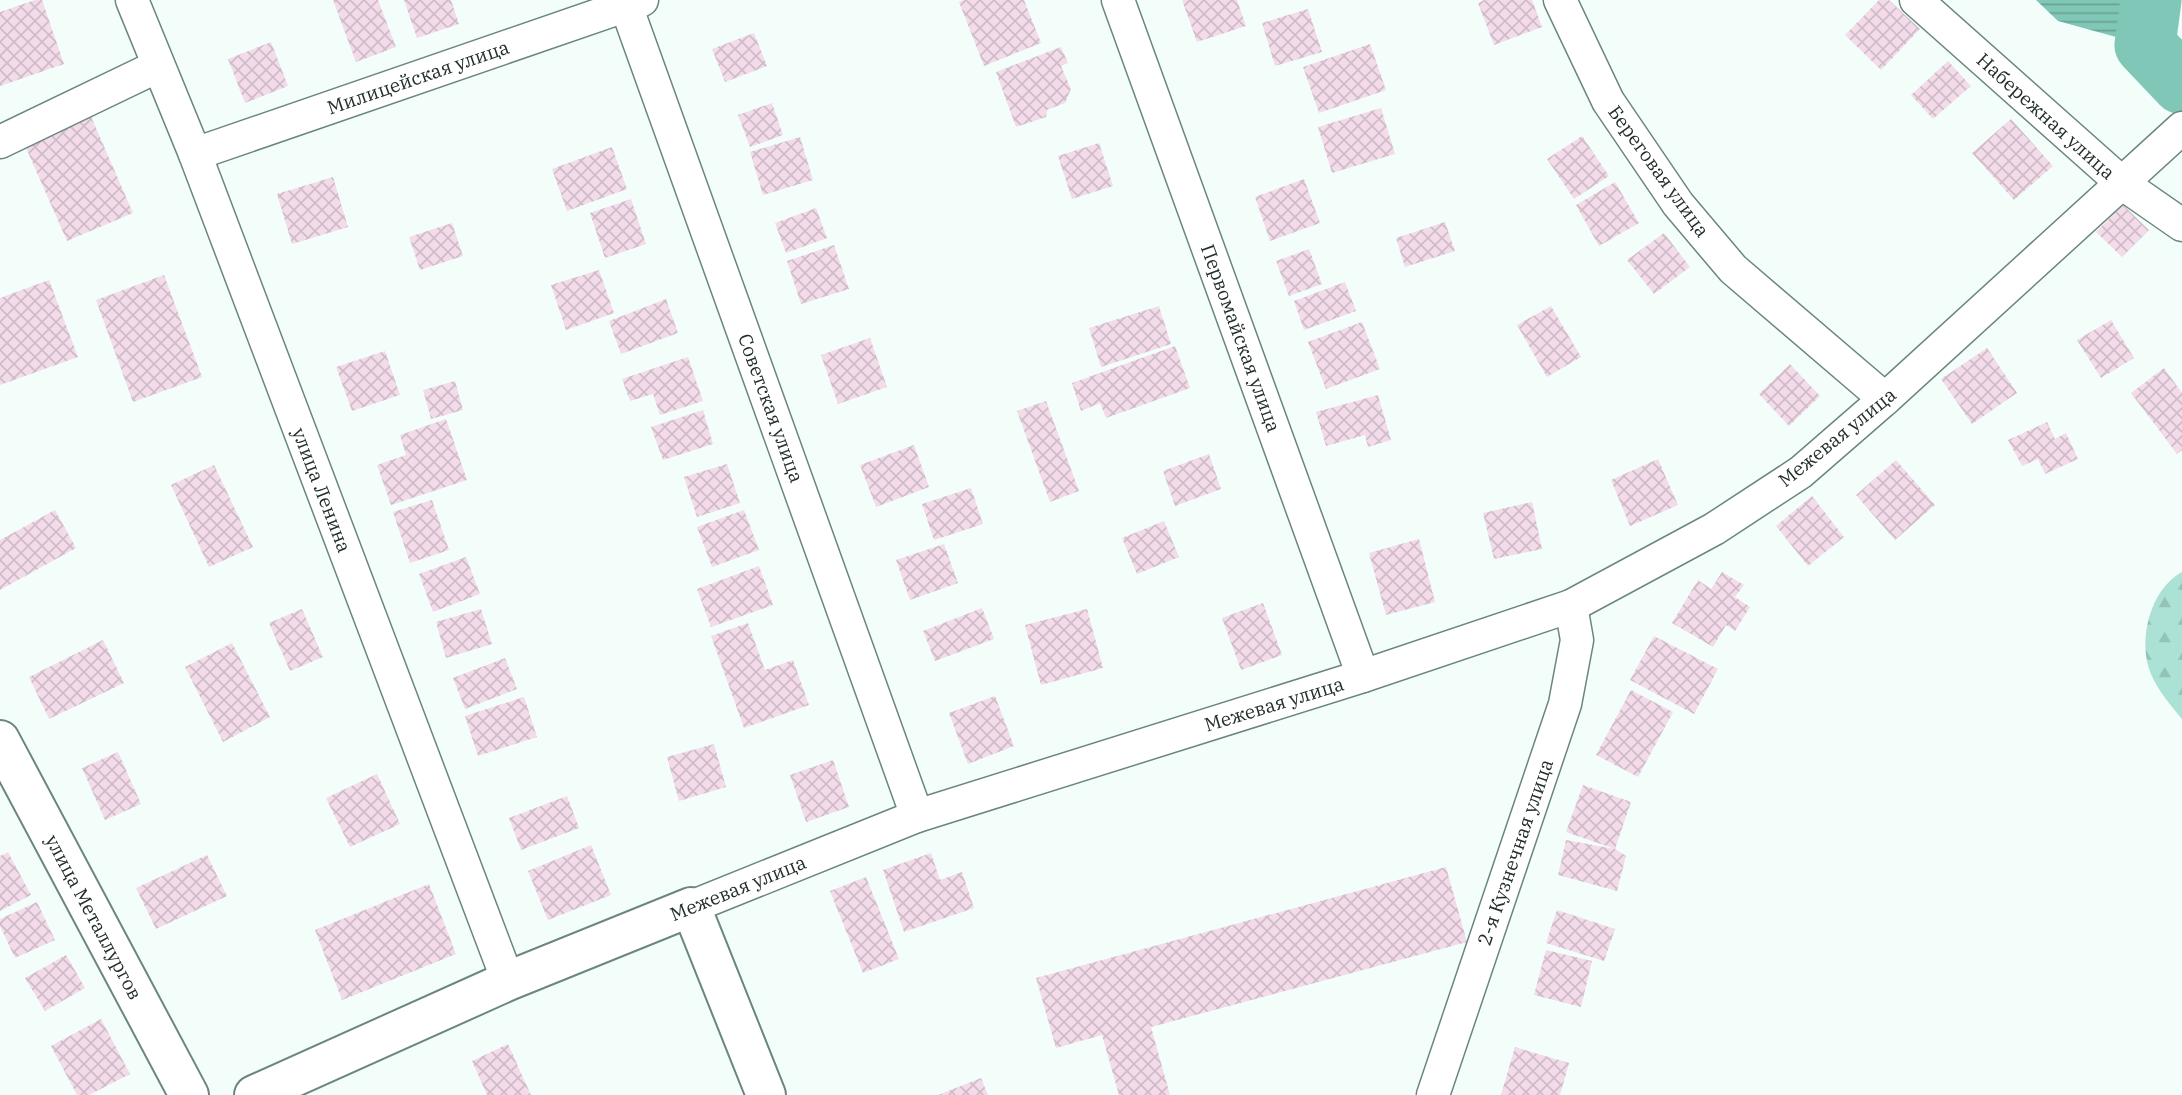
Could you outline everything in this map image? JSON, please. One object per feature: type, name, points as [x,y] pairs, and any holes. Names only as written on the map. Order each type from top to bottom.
[{"type":"street","name":"улица Ленина","points":[[132,0],[195,154],[508,981]]},
{"type":"street","name":"Первомайская улица","points":[[1118,0],[1363,676]]},
{"type":"street","name":"Береговая улица","points":[[1560,0],[1608,101],[1678,204],[1733,269],[1885,399]]},
{"type":"street","name":"Набережная улица","points":[[1916,0],[2123,184],[2182,225]]},
{"type":"street","name":"Милицейская улица","points":[[195,154],[631,2]]},
{"type":"street","name":"Советская улица","points":[[631,2],[917,816]]},
{"type":"street","points":[[0,142],[158,66]]},
{"type":"street","name":"Межевая улица","points":[[254,1095],[508,981],[917,816],[1363,676],[1571,606],[1714,529],[1801,472],[1885,399],[2182,128]]},
{"type":"street","name":"2-я Кузнечная улица","points":[[1433,1095],[1565,704],[1577,640],[1571,606]]},
{"type":"street","name":"улица Металлургов","points":[[0,740],[189,1095]]},
{"type":"street","points":[[691,907],[766,1095]]},
{"type":"green space","points":[[2182,572],[2182,719],[2154,680],[2145,647],[2154,603],[2171,580]]},
{"type":"shaded area","points":[[2036,0],[2179,0],[2145,45],[2058,21]]},
{"type":"building","points":[[42,0],[64,64],[0,86],[0,12]]},
{"type":"building","points":[[333,0],[378,0],[396,47],[356,62]]},
{"type":"building","points":[[404,0],[451,0],[459,24],[417,38]]},
{"type":"building","points":[[1024,0],[1041,43],[984,66],[959,2]]},
{"type":"building","points":[[1182,0],[1237,0],[1246,26],[1197,42]]},
{"type":"building","points":[[1484,0],[1532,0],[1542,27],[1494,45],[1478,3]]},
{"type":"building","points":[[1879,0],[1889,0],[1920,29],[1881,70],[1845,35]]},
{"type":"building","points":[[1308,9],[1322,52],[1275,66],[1262,23]]},
{"type":"building","points":[[754,33],[767,66],[725,82],[712,49]]},
{"type":"building","points":[[271,42],[288,86],[245,103],[228,59]]},
{"type":"building","points":[[1370,44],[1386,90],[1319,113],[1303,67]]},
{"type":"building","points":[[1061,47],[1068,63],[1061,66],[1071,89],[1065,103],[1047,110],[1046,117],[1016,127],[996,72]]},
{"type":"building","points":[[1948,61],[1971,86],[1933,119],[1911,95]]},
{"type":"building","points":[[772,103],[783,135],[750,147],[738,115]]},
{"type":"building","points":[[1381,108],[1395,154],[1332,173],[1318,127]]},
{"type":"building","points":[[89,112],[133,213],[67,241],[23,141]]},
{"type":"building","points":[[2011,119],[2053,166],[2014,200],[1972,153]]},
{"type":"building","points":[[1582,136],[1609,176],[1574,199],[1547,159]]},
{"type":"building","points":[[800,137],[813,180],[763,195],[750,152]]},
{"type":"building","points":[[1099,143],[1113,186],[1072,199],[1058,156]]},
{"type":"building","points":[[612,147],[627,189],[567,211],[552,169]]},
{"type":"building","points":[[333,177],[348,227],[292,244],[277,194]]},
{"type":"building","points":[[1304,179],[1320,223],[1270,241],[1255,197]]},
{"type":"building","points":[[1615,182],[1639,223],[1599,246],[1576,205]]},
{"type":"building","points":[[631,199],[646,244],[605,258],[590,213]]},
{"type":"building","points":[[2123,205],[2149,230],[2122,257],[2096,232]]},
{"type":"building","points":[[816,208],[827,238],[786,253],[775,223]]},
{"type":"building","points":[[1445,222],[1455,251],[1405,267],[1396,238]]},
{"type":"building","points":[[452,223],[463,256],[420,270],[409,237]]},
{"type":"building","points":[[1664,233],[1690,267],[1654,294],[1627,260]]},
{"type":"building","points":[[834,245],[849,289],[801,304],[787,261]]},
{"type":"building","points":[[1309,249],[1322,284],[1289,296],[1276,261]]},
{"type":"building","points":[[599,270],[614,313],[566,330],[551,285]]},
{"type":"building","points":[[164,275],[202,377],[133,402],[96,300]]},
{"type":"building","points":[[49,280],[78,357],[0,385],[0,298]]},
{"type":"building","points":[[1345,282],[1356,311],[1304,330],[1294,301]]},
{"type":"building","points":[[666,299],[678,333],[621,354],[609,321]]},
{"type":"building","points":[[1159,306],[1171,344],[1101,367],[1089,328]]},
{"type":"building","points":[[1551,306],[1581,357],[1547,377],[1517,325]]},
{"type":"building","points":[[2111,320],[2134,358],[2101,378],[2077,340]]},
{"type":"building","points":[[1362,322],[1380,369],[1326,389],[1308,342]]},
{"type":"building","points":[[870,338],[887,387],[838,404],[821,355]]},
{"type":"building","points":[[1175,346],[1190,388],[1106,418],[1100,403],[1081,411],[1072,383]]},
{"type":"building","points":[[1987,348],[2017,393],[1972,424],[1941,379]]},
{"type":"building","points":[[385,351],[400,395],[352,411],[336,367]]},
{"type":"building","points":[[688,357],[703,401],[660,415],[653,394],[630,401],[622,379]]},
{"type":"building","points":[[1790,364],[1820,396],[1789,426],[1759,394]]},
{"type":"building","points":[[2164,368],[2182,393],[2182,450],[2177,454],[2131,393]]},
{"type":"building","points":[[455,381],[463,410],[431,419],[423,390]]},
{"type":"building","points":[[1378,395],[1391,440],[1368,447],[1365,435],[1326,446],[1316,412]]},
{"type":"building","points":[[1046,401],[1079,491],[1050,502],[1017,411]]},
{"type":"building","points":[[703,410],[713,444],[663,460],[651,427]]},
{"type":"building","points":[[446,419],[467,480],[391,505],[377,465],[406,455],[400,435]]},
{"type":"building","points":[[2047,422],[2055,439],[2066,433],[2078,459],[2045,474],[2038,459],[2022,466],[2008,440]]},
{"type":"building","points":[[914,445],[929,487],[876,507],[860,465]]},
{"type":"building","points":[[1209,454],[1221,489],[1175,506],[1163,471]]},
{"type":"building","points":[[1658,459],[1678,505],[1630,526],[1611,480]]},
{"type":"building","points":[[1896,460],[1935,505],[1895,540],[1856,495]]},
{"type":"building","points":[[727,464],[740,503],[697,517],[684,477]]},
{"type":"building","points":[[214,465],[253,547],[209,567],[171,485]]},
{"type":"building","points":[[971,488],[983,524],[934,540],[922,504]]},
{"type":"building","points":[[1812,496],[1844,537],[1808,566],[1776,526]]},
{"type":"building","points":[[432,500],[449,550],[410,563],[393,512]]},
{"type":"building","points":[[1532,502],[1542,549],[1494,559],[1483,513]]},
{"type":"building","points":[[55,510],[76,548],[0,590],[0,540]]},
{"type":"building","points":[[744,510],[759,550],[712,567],[697,527]]},
{"type":"building","points":[[1164,521],[1179,557],[1137,574],[1122,538]]},
{"type":"building","points":[[1419,539],[1435,602],[1386,615],[1369,553]]},
{"type":"building","points":[[944,544],[958,583],[910,600],[896,560]]},
{"type":"building","points":[[466,557],[480,594],[433,612],[419,574]]},
{"type":"building","points":[[759,566],[773,605],[711,627],[697,589]]},
{"type":"building","points":[[1722,572],[1744,585],[1735,597],[1750,607],[1735,631],[1726,625],[1713,647],[1672,623],[1698,580],[1711,589]]},
{"type":"building","points":[[1263,603],[1282,655],[1241,670],[1222,618]]},
{"type":"building","points":[[982,608],[994,639],[935,661],[923,631]]},
{"type":"building","points":[[302,609],[323,657],[290,671],[269,623]]},
{"type":"building","points":[[481,609],[492,644],[446,658],[436,622]]},
{"type":"building","points":[[1087,609],[1103,668],[1041,685],[1025,625]]},
{"type":"building","points":[[748,623],[765,670],[793,660],[809,705],[744,728],[711,636]]},
{"type":"building","points":[[1654,636],[1718,669],[1694,714],[1630,680]]},
{"type":"building","points":[[103,640],[124,683],[49,719],[29,677]]},
{"type":"building","points":[[232,643],[270,717],[223,742],[185,667]]},
{"type":"building","points":[[505,658],[517,689],[465,709],[453,678]]},
{"type":"building","points":[[1631,690],[1673,712],[1638,777],[1596,755]]},
{"type":"building","points":[[995,696],[1014,746],[968,764],[949,713]]},
{"type":"building","points":[[524,697],[537,737],[478,756],[465,716]]},
{"type":"building","points":[[714,744],[726,787],[679,801],[667,757]]},
{"type":"building","points":[[118,752],[141,804],[105,820],[82,768]]},
{"type":"building","points":[[833,760],[849,807],[806,822],[790,775]]},
{"type":"building","points":[[377,774],[400,824],[350,847],[326,798]]},
{"type":"building","points":[[1583,785],[1631,802],[1615,849],[1566,832]]},
{"type":"building","points":[[567,796],[579,828],[521,850],[509,818]]},
{"type":"building","points":[[1566,840],[1615,849],[1626,856],[1617,891],[1558,875]]},
{"type":"building","points":[[591,845],[611,895],[548,920],[528,871]]},
{"type":"building","points":[[8,852],[31,895],[0,911],[0,856]]},
{"type":"building","points":[[931,853],[940,880],[962,872],[974,908],[904,932],[883,870]]},
{"type":"building","points":[[207,855],[227,896],[156,929],[136,888]]},
{"type":"building","points":[[1446,867],[1467,942],[1151,1027],[1170,1095],[1119,1095],[1102,1035],[1056,1048],[1036,978]]},
{"type":"building","points":[[866,877],[899,959],[863,973],[830,891]]},
{"type":"building","points":[[429,884],[456,954],[342,1000],[315,930]]},
{"type":"building","points":[[37,902],[55,940],[15,958],[0,926],[0,919]]},
{"type":"building","points":[[1557,910],[1615,929],[1604,961],[1546,943]]},
{"type":"building","points":[[1546,950],[1592,961],[1581,1007],[1534,995]]},
{"type":"building","points":[[66,955],[85,988],[45,1011],[25,978]]},
{"type":"building","points":[[101,1019],[130,1074],[89,1095],[77,1095],[51,1046]]},
{"type":"building","points":[[508,1044],[531,1095],[487,1095],[472,1061]]},
{"type":"building","points":[[1515,1047],[1569,1063],[1560,1095],[1501,1095]]},
{"type":"building","points":[[981,1078],[988,1095],[938,1095]]},
{"type":"waterway","points":[[2151,0],[2145,45],[2182,84]]}]
